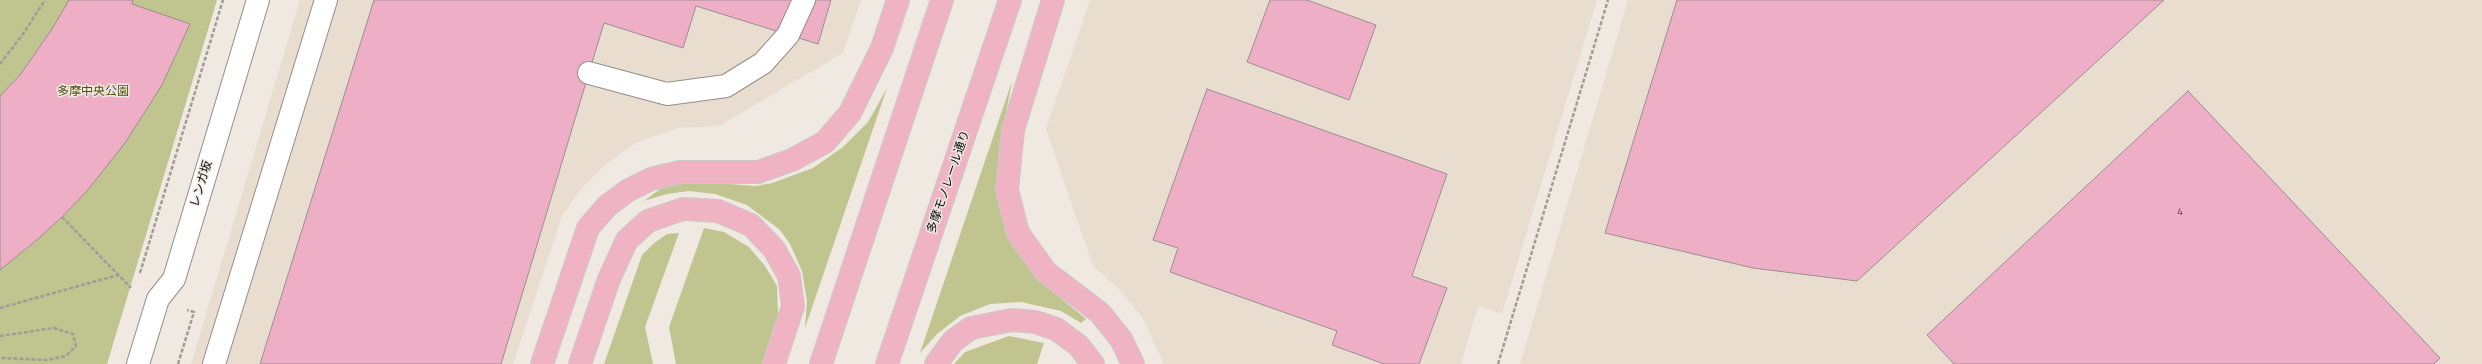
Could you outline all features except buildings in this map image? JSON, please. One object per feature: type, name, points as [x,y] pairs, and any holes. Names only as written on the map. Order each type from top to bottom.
[{"type":"main road","points":[[542,364],[588,228],[607,206],[627,191],[651,179],[680,172],[758,172],[792,160],[825,142],[850,113],[882,48],[898,0]]},
{"type":"main road","points":[[820,364],[942,0]]},
{"type":"main road","name":"多摩モノレール通り","points":[[887,364],[1010,0]]},
{"type":"main road","points":[[1053,0],[1013,130],[1007,190],[1018,233],[1046,272],[1100,314],[1122,339],[1133,364]]},
{"type":"main road","points":[[580,364],[609,279],[627,240],[648,221],[683,209],[718,211],[751,225],[774,249],[789,276],[793,306],[774,364]]},
{"type":"main road","points":[[936,364],[952,342],[971,328],[1012,320],[1035,322],[1056,329],[1078,345],[1093,364]]},
{"type":"street","name":"レンガ坂","points":[[138,364],[158,299],[174,279],[258,0]]},
{"type":"street","points":[[214,364],[326,0]]},
{"type":"street","points":[[589,73],[667,94],[726,86],[763,63],[788,35],[804,0]]},
{"type":"path","points":[[0,64],[23,34],[45,0]]},
{"type":"path","points":[[139,276],[223,0]]},
{"type":"path","points":[[1498,364],[1608,0]]},
{"type":"path","points":[[62,217],[134,291],[136,284]]},
{"type":"path","points":[[0,308],[118,275]]},
{"type":"path","points":[[178,364],[194,312]]},
{"type":"path","points":[[0,336],[54,328],[73,334],[76,346],[66,356],[47,360],[0,358]]},
{"type":"shaded area","points":[[300,0],[861,0],[843,53],[719,126],[679,128],[637,142],[607,163],[582,188],[562,216],[513,364],[191,364]]},
{"type":"shaded area","points":[[1090,0],[1597,0],[1502,314],[1478,306],[1461,364],[1164,364],[1142,317],[1117,287],[1093,266],[1046,129]]},
{"type":"shaded area","points":[[1628,0],[2482,0],[2482,364],[1520,364]]},
{"type":"green space","name":"多摩中央公園","points":[[0,0],[217,0],[107,364],[0,364]]},
{"type":"green space","points":[[1012,81],[998,157],[999,202],[1008,234],[1017,252],[1041,282],[1086,319],[1081,323],[1061,311],[1021,302],[990,304],[960,316],[937,334],[920,353]]},
{"type":"green space","points":[[887,88],[805,328],[807,301],[802,271],[790,244],[780,230],[747,205],[715,194],[689,191],[667,194],[644,201],[660,189],[679,183],[714,183],[756,186],[772,183],[813,168],[843,147],[868,122]]},
{"type":"green space","points":[[704,228],[724,232],[749,247],[765,266],[777,286],[778,316],[762,364],[676,364],[669,327]]},
{"type":"green space","points":[[679,233],[645,327],[653,364],[604,364],[642,255],[654,243],[667,234]]},
{"type":"green space","points":[[1009,336],[1044,343],[1037,364],[954,364],[965,352]]}]
